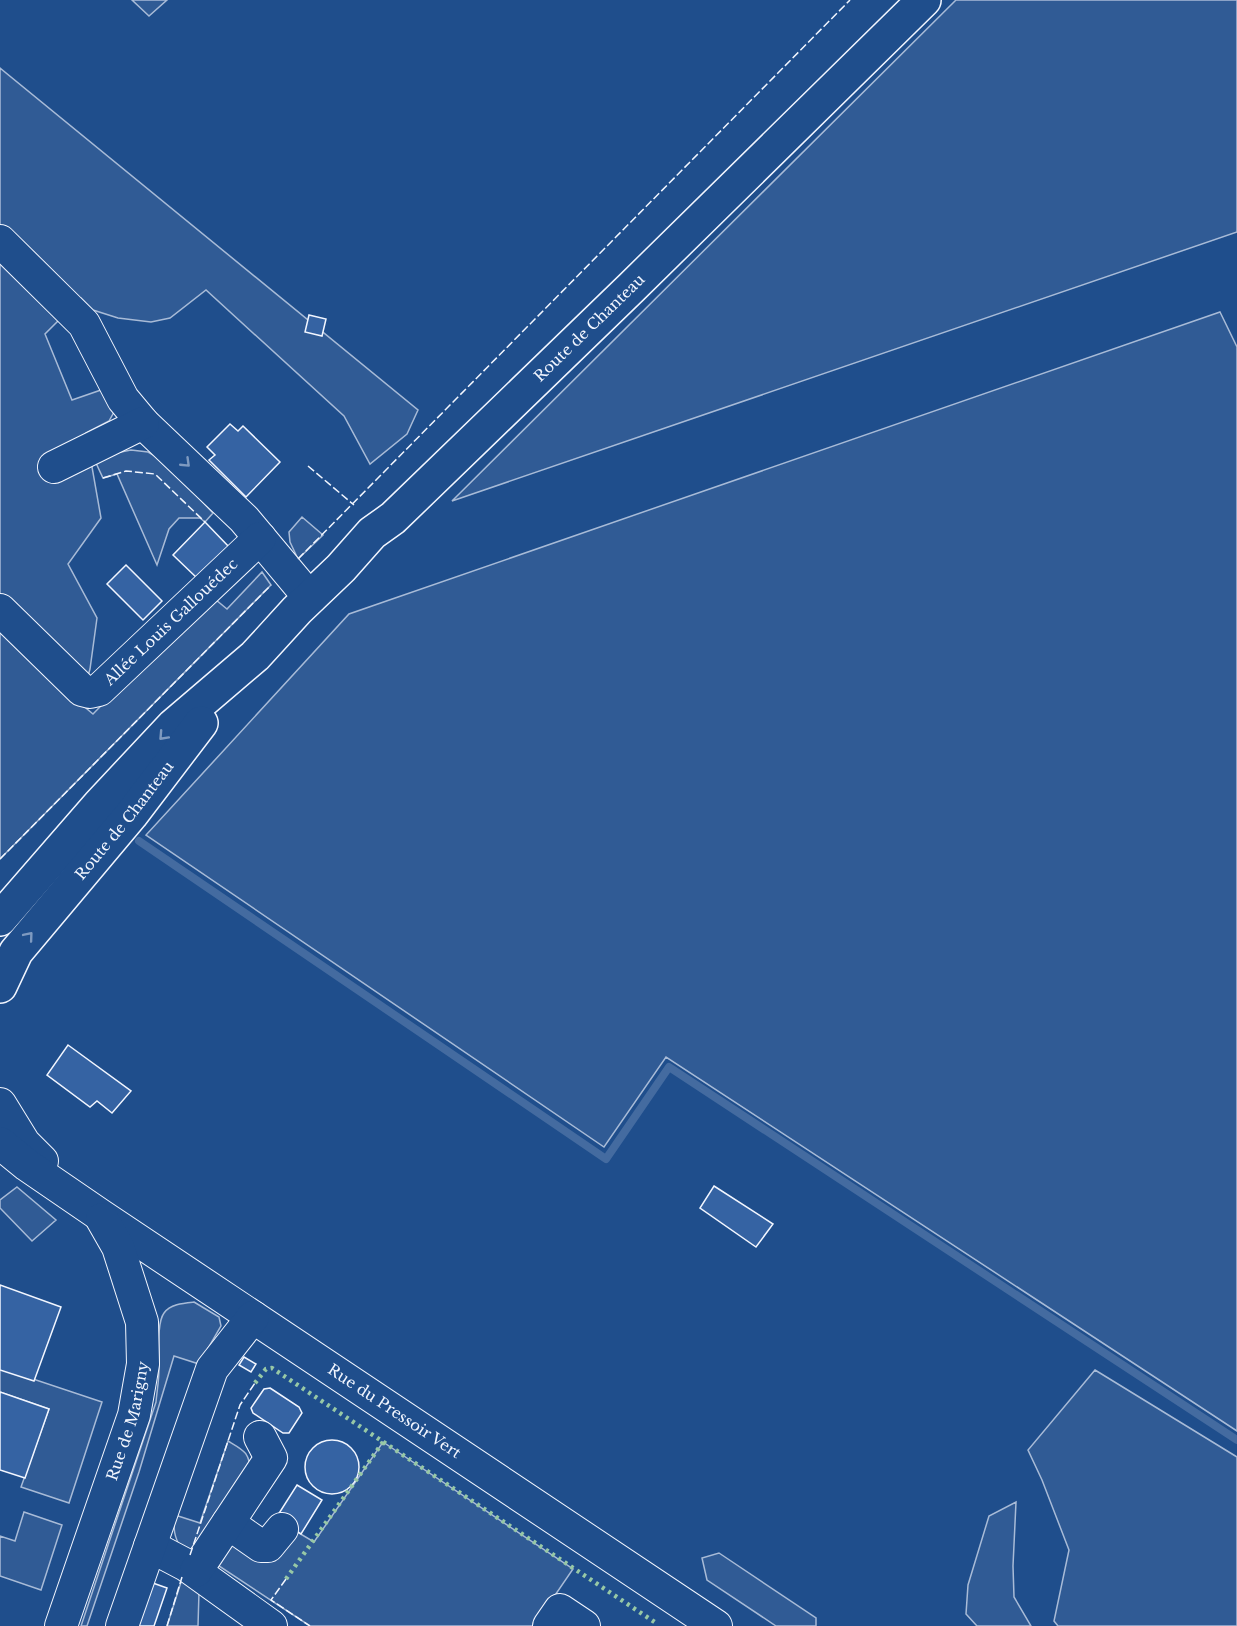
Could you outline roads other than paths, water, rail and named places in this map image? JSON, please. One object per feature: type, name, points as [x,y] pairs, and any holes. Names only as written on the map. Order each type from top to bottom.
[{"type":"main road","name":"Route de Chanteau","points":[[0,986],[16,952],[131,815],[255,656],[372,533],[393,518],[924,0]]},
{"type":"main road","name":"Route de Chanteau","points":[[0,920],[99,805],[173,726],[255,656]]},
{"type":"street","points":[[0,241],[84,324],[123,399],[143,423],[244,519],[310,598]]},
{"type":"street","points":[[54,468],[143,423]]},
{"type":"street","name":"Allée Louis Gallouédec","points":[[0,610],[82,690],[90,692],[99,690],[260,538]]},
{"type":"street","name":"Rue du Pressoir Vert","points":[[0,1104],[24,1143],[72,1195]]},
{"type":"street","name":"Rue du Pressoir Vert","points":[[0,1143],[27,1165],[253,1317],[686,1617],[716,1626]]},
{"type":"street","name":"Rue de Marigny","points":[[61,1626],[134,1415],[143,1364],[142,1322],[118,1248],[100,1215]]},
{"type":"street","points":[[122,1626],[212,1369],[253,1317]]},
{"type":"street","points":[[196,1571],[271,1458],[260,1437]]},
{"type":"street","points":[[228,1523],[261,1546],[268,1545],[282,1529]]},
{"type":"street","points":[[150,1546],[196,1571],[271,1626]]},
{"type":"street","points":[[549,1626],[560,1610],[584,1626]]},
{"type":"waterway","points":[[139,841],[606,1159],[669,1067],[1237,1440]]}]
